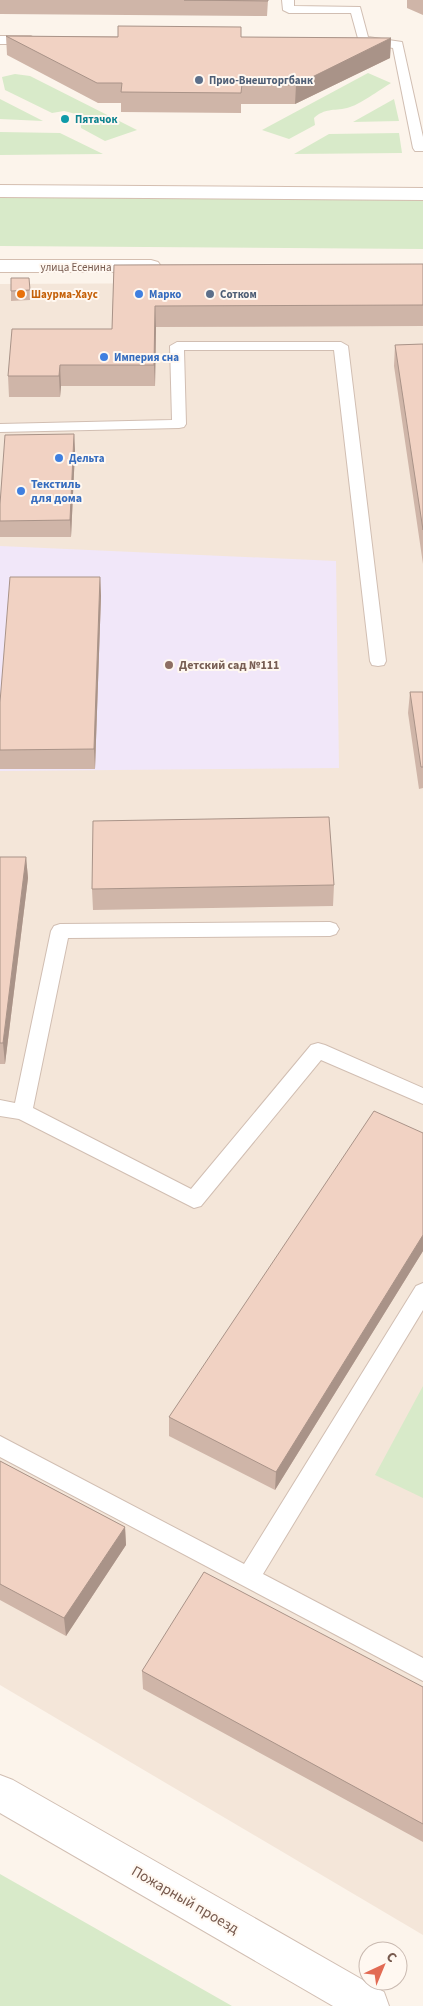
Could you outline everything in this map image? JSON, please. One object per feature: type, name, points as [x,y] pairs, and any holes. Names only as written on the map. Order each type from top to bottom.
[{"type":"main road","points":[[0,191],[423,194]]},
{"type":"main road","name":"улица Есенина","points":[[0,266],[174,266]]},
{"type":"main road","name":"Пожарный проезд","points":[[0,1793],[370,2006]]},
{"type":"lane","points":[[288,0],[289,10],[356,9],[363,40]]},
{"type":"lane","points":[[347,39],[398,45],[419,148]]},
{"type":"lane","points":[[0,40],[45,40]]},
{"type":"lane","points":[[0,428],[179,424],[177,346],[341,346],[378,661]]},
{"type":"lane","points":[[23,1112],[60,931],[330,930]]},
{"type":"lane","points":[[0,1108],[23,1112],[194,1200],[318,1050],[423,1096]]},
{"type":"lane","points":[[248,1578],[423,1292]]},
{"type":"lane","points":[[0,1446],[423,1670]]},
{"type":"shaded area","points":[[423,282],[423,1935],[0,1685],[0,284]]},
{"type":"shaded area","name":"Детский сад №111","points":[[0,546],[336,561],[339,768],[0,771]]},
{"type":"green space","points":[[368,73],[391,83],[352,106],[322,113],[314,118],[315,125],[289,139],[262,130]]},
{"type":"green space","points":[[15,74],[30,76],[137,130],[105,141],[81,128],[80,115],[64,111],[52,113],[5,90],[2,77]]},
{"type":"green space","points":[[0,99],[43,121],[0,119]]},
{"type":"green space","points":[[394,99],[399,121],[353,122]]},
{"type":"green space","points":[[0,132],[60,133],[103,154],[0,155]]},
{"type":"green space","points":[[399,133],[402,153],[294,154],[329,134]]},
{"type":"green space","points":[[0,197],[423,200],[423,249],[0,246]]},
{"type":"green space","points":[[423,1386],[423,1498],[375,1475]]},
{"type":"green space","points":[[0,1874],[232,2006],[0,2006]]},
{"type":"building","points":[[184,0],[268,0],[268,1]]},
{"type":"building","points":[[118,26],[241,27],[241,37],[391,38],[296,85],[242,84],[241,93],[121,92],[122,83],[97,83],[6,36],[118,37]]},
{"type":"building","points":[[423,264],[423,305],[155,306],[154,365],[60,365],[59,376],[8,376],[12,329],[112,329],[114,265]]},
{"type":"building","points":[[11,278],[29,278],[30,290],[11,291]]},
{"type":"building","points":[[423,344],[423,530],[395,345]]},
{"type":"building","points":[[74,434],[70,520],[0,521],[5,435]]},
{"type":"building","points":[[10,577],[100,577],[94,749],[0,750],[0,702]]},
{"type":"building","points":[[410,692],[423,692],[423,767],[421,767]]},
{"type":"building","points":[[329,817],[334,885],[92,889],[93,821]]},
{"type":"building","points":[[0,857],[26,857],[3,1043],[0,1043]]},
{"type":"building","points":[[374,1111],[423,1133],[423,1235],[276,1472],[169,1417]]},
{"type":"building","points":[[0,1461],[125,1527],[64,1618],[0,1584]]},
{"type":"building","points":[[204,1572],[423,1687],[423,1824],[142,1671]]},
{"type":"place","name":"Прио-Внешторгбанк","points":[[199,80]]},
{"type":"place","name":"Пятачок","points":[[65,119]]},
{"type":"place","name":"Шаурма-Хаус","points":[[21,294]]},
{"type":"place","name":"Марко","points":[[139,294]]},
{"type":"place","name":"Сотком","points":[[210,294]]},
{"type":"place","name":"Империя сна","points":[[104,357]]},
{"type":"place","name":"Дельта","points":[[59,458]]},
{"type":"place","name":"Текстиль для дома","points":[[21,491]]},
{"type":"place","name":"Детский сад №111","points":[[169,665]]}]
